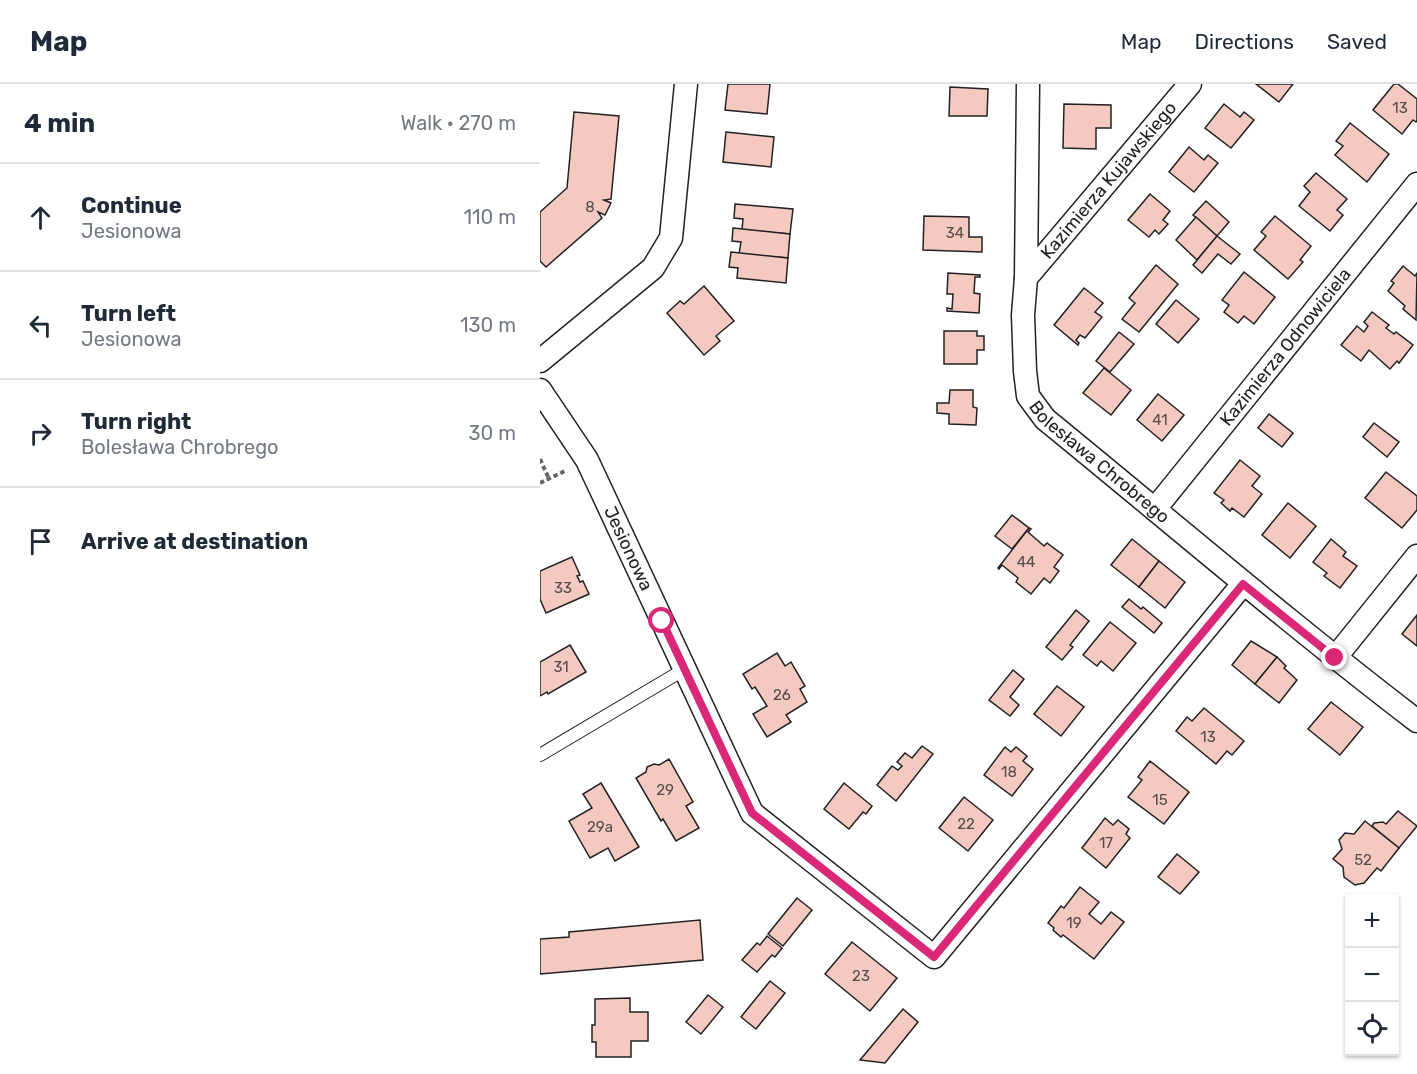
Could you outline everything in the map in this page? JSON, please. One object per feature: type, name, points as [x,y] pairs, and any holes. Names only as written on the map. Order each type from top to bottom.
[{"type":"street","points":[[540,361],[653,268],[671,238],[686,84]]},
{"type":"street","name":"Bolesława Chrobrego","points":[[1028,84],[1026,278],[1023,315],[1028,396],[1046,419],[1243,584],[1417,721]]},
{"type":"street","name":"Kazimierza Kujawskiego","points":[[1026,278],[1190,84]]},
{"type":"street","name":"Kazimierza Odnowiciela","points":[[1155,509],[1417,184]]},
{"type":"street","name":"Jesionowa","points":[[540,390],[587,460],[752,813],[934,957],[1243,584]]},
{"type":"street","points":[[1335,658],[1417,556]]},
{"type":"lane","points":[[540,755],[684,669]]},
{"type":"path","points":[[540,459],[549,478],[540,483]]},
{"type":"building","points":[[728,84],[770,84],[767,114],[725,110]]},
{"type":"building","points":[[1256,84],[1293,84],[1279,102]]},
{"type":"building","points":[[1394,84],[1398,84],[1417,99],[1417,120],[1416,122],[1413,120],[1402,134],[1373,110]]},
{"type":"building","points":[[950,87],[988,89],[987,116],[949,116]]},
{"type":"building","points":[[1064,104],[1111,105],[1111,128],[1096,128],[1096,149],[1063,148]]},
{"type":"building","points":[[1224,104],[1240,117],[1244,112],[1254,120],[1231,148],[1205,128]]},
{"type":"building","points":[[574,112],[619,116],[611,199],[604,200],[611,203],[605,215],[598,212],[602,218],[546,267],[540,261],[540,212],[567,188]]},
{"type":"building","points":[[1350,123],[1389,154],[1367,182],[1335,155],[1343,146],[1336,141]]},
{"type":"building","points":[[726,132],[774,137],[771,167],[723,162]]},
{"type":"building","points":[[1189,147],[1204,160],[1208,155],[1218,163],[1194,192],[1169,172]]},
{"type":"building","points":[[1316,173],[1347,199],[1337,210],[1343,215],[1330,231],[1299,206],[1310,192],[1304,186]]},
{"type":"building","points":[[1150,194],[1170,211],[1163,220],[1168,224],[1159,234],[1155,230],[1149,237],[1128,220]]},
{"type":"building","points":[[1206,201],[1229,222],[1217,236],[1193,215]]},
{"type":"building","points":[[735,204],[793,209],[790,234],[742,230],[743,219],[734,218]]},
{"type":"building","points":[[924,216],[969,217],[969,237],[982,237],[982,252],[923,250]]},
{"type":"building","points":[[1275,216],[1311,246],[1300,260],[1303,262],[1288,279],[1254,250],[1266,236],[1261,232]]},
{"type":"building","points":[[1196,217],[1217,236],[1197,260],[1176,240]]},
{"type":"building","points":[[733,228],[790,234],[788,258],[739,254],[741,242],[732,241]]},
{"type":"building","points":[[1217,236],[1240,254],[1231,264],[1218,254],[1202,273],[1193,265]]},
{"type":"building","points":[[731,252],[788,258],[786,283],[737,278],[738,268],[729,267]]},
{"type":"building","points":[[1156,265],[1178,284],[1139,332],[1122,319],[1135,303],[1129,298]]},
{"type":"building","points":[[1403,266],[1415,276],[1417,273],[1416,320],[1403,309],[1405,306],[1388,291],[1394,283],[1391,281]]},
{"type":"building","points":[[1244,272],[1275,297],[1254,324],[1244,316],[1238,323],[1224,312],[1229,305],[1222,300]]},
{"type":"building","points":[[948,273],[980,275],[980,277],[975,277],[974,293],[980,294],[979,313],[947,311],[947,308],[952,309],[953,294],[947,294]]},
{"type":"building","points":[[704,286],[734,321],[716,336],[720,341],[704,355],[667,313],[680,301],[684,304]]},
{"type":"building","points":[[1084,288],[1103,303],[1095,312],[1102,317],[1085,338],[1080,335],[1076,340],[1078,345],[1054,325]]},
{"type":"building","points":[[1176,300],[1199,319],[1178,343],[1156,324]]},
{"type":"building","points":[[1372,312],[1389,325],[1386,328],[1394,334],[1396,332],[1413,345],[1399,363],[1397,361],[1390,369],[1369,350],[1361,361],[1341,345],[1357,326],[1364,332],[1368,326],[1364,322]]},
{"type":"building","points":[[944,331],[977,331],[977,336],[984,336],[984,350],[977,350],[977,364],[944,364]]},
{"type":"building","points":[[1119,332],[1134,344],[1110,372],[1096,361]]},
{"type":"building","points":[[1104,368],[1131,390],[1111,415],[1083,393]]},
{"type":"building","points":[[950,390],[973,390],[973,407],[977,408],[976,425],[949,424],[949,414],[937,413],[937,403],[949,403]]},
{"type":"building","points":[[1158,394],[1184,415],[1162,441],[1137,420]]},
{"type":"building","points":[[1269,414],[1293,433],[1282,447],[1258,428]]},
{"type":"building","points":[[1374,423],[1399,442],[1387,457],[1363,437]]},
{"type":"building","points":[[1240,460],[1260,476],[1252,486],[1262,494],[1244,517],[1232,508],[1230,511],[1221,503],[1224,500],[1214,493]]},
{"type":"building","points":[[1386,472],[1417,496],[1417,510],[1402,528],[1365,498]]},
{"type":"building","points":[[1288,503],[1316,526],[1290,558],[1262,535]]},
{"type":"building","points":[[1012,515],[1029,528],[1012,549],[995,536]]},
{"type":"building","points":[[1029,528],[1031,529],[1028,532],[1044,546],[1047,543],[1063,555],[1054,567],[1059,571],[1050,583],[1044,578],[1031,594],[1016,582],[1018,578],[1002,565],[998,568]]},
{"type":"building","points":[[1132,539],[1159,561],[1139,587],[1111,565]]},
{"type":"building","points":[[1331,539],[1346,552],[1343,556],[1357,566],[1340,588],[1324,576],[1327,573],[1313,562]]},
{"type":"building","points":[[572,557],[580,575],[577,576],[580,582],[583,581],[589,594],[546,613],[540,599],[540,571]]},
{"type":"building","points":[[1159,561],[1185,582],[1165,608],[1139,587]]},
{"type":"building","points":[[1129,599],[1162,623],[1154,633],[1122,607]]},
{"type":"building","points":[[1076,610],[1089,621],[1070,645],[1073,647],[1062,660],[1046,647]]},
{"type":"building","points":[[1417,615],[1417,646],[1402,634]]},
{"type":"building","points":[[1110,622],[1136,643],[1113,671],[1101,661],[1097,666],[1083,655]]},
{"type":"building","points":[[1251,641],[1277,657],[1255,684],[1232,665]]},
{"type":"building","points":[[570,645],[586,672],[548,694],[547,692],[540,696],[540,662]]},
{"type":"building","points":[[777,653],[785,666],[791,662],[805,686],[800,689],[807,702],[786,715],[791,722],[767,737],[753,714],[767,706],[743,674]]},
{"type":"building","points":[[1277,657],[1286,666],[1284,668],[1297,680],[1279,703],[1255,684]]},
{"type":"building","points":[[1013,670],[1024,679],[1010,697],[1019,705],[1010,716],[989,700]]},
{"type":"building","points":[[1057,686],[1084,707],[1061,736],[1034,714]]},
{"type":"building","points":[[1331,702],[1363,727],[1340,755],[1308,729]]},
{"type":"building","points":[[1204,708],[1244,741],[1232,755],[1227,751],[1216,764],[1176,731],[1187,717],[1192,721]]},
{"type":"building","points":[[922,746],[933,754],[896,801],[877,785],[892,766],[898,770],[902,766],[897,762],[905,753],[912,758]]},
{"type":"building","points":[[1005,747],[1011,752],[1016,747],[1027,756],[1023,761],[1033,769],[1012,796],[984,775]]},
{"type":"building","points":[[669,759],[693,802],[686,806],[699,828],[676,841],[663,819],[661,821],[636,778],[646,772],[647,767],[654,764],[659,765]]},
{"type":"building","points":[[1150,761],[1189,792],[1164,824],[1128,797],[1142,780],[1138,777]]},
{"type":"building","points":[[601,783],[639,847],[615,861],[608,848],[590,858],[569,821],[592,808],[583,794]]},
{"type":"building","points":[[844,783],[872,806],[866,814],[863,812],[849,829],[824,809]]},
{"type":"building","points":[[964,797],[993,820],[968,851],[939,828]]},
{"type":"building","points":[[1398,811],[1417,826],[1399,848],[1372,826],[1374,823],[1386,824]]},
{"type":"building","points":[[1105,818],[1113,825],[1118,820],[1129,829],[1126,834],[1130,838],[1106,868],[1082,848]]},
{"type":"building","points":[[1365,821],[1399,848],[1381,871],[1377,868],[1364,883],[1355,885],[1344,877],[1343,867],[1333,859],[1342,849],[1339,840],[1345,833],[1354,834]]},
{"type":"building","points":[[1177,854],[1199,872],[1180,894],[1158,877]]},
{"type":"building","points":[[1080,887],[1099,902],[1089,914],[1101,924],[1111,912],[1124,922],[1094,959],[1063,935],[1061,937],[1048,923],[1061,906],[1064,908]]},
{"type":"building","points":[[797,898],[812,910],[783,946],[768,934]]},
{"type":"building","points":[[700,920],[703,960],[540,974],[540,939],[569,937],[569,932]]},
{"type":"building","points":[[767,936],[782,948],[775,957],[772,955],[757,972],[742,960],[757,943],[760,945]]},
{"type":"building","points":[[852,942],[897,978],[870,1011],[825,974]]},
{"type":"building","points":[[770,981],[785,993],[756,1029],[741,1017]]},
{"type":"building","points":[[708,995],[723,1007],[701,1034],[686,1022]]},
{"type":"building","points":[[630,998],[630,1012],[648,1012],[648,1041],[631,1041],[631,1057],[596,1057],[596,1042],[592,1042],[592,1025],[595,1025],[595,999]]},
{"type":"building","points":[[903,1009],[918,1022],[885,1063],[860,1060]]},
{"type":"route","points":[[662,621],[752,813],[934,957],[1243,584],[1335,658]]}]
